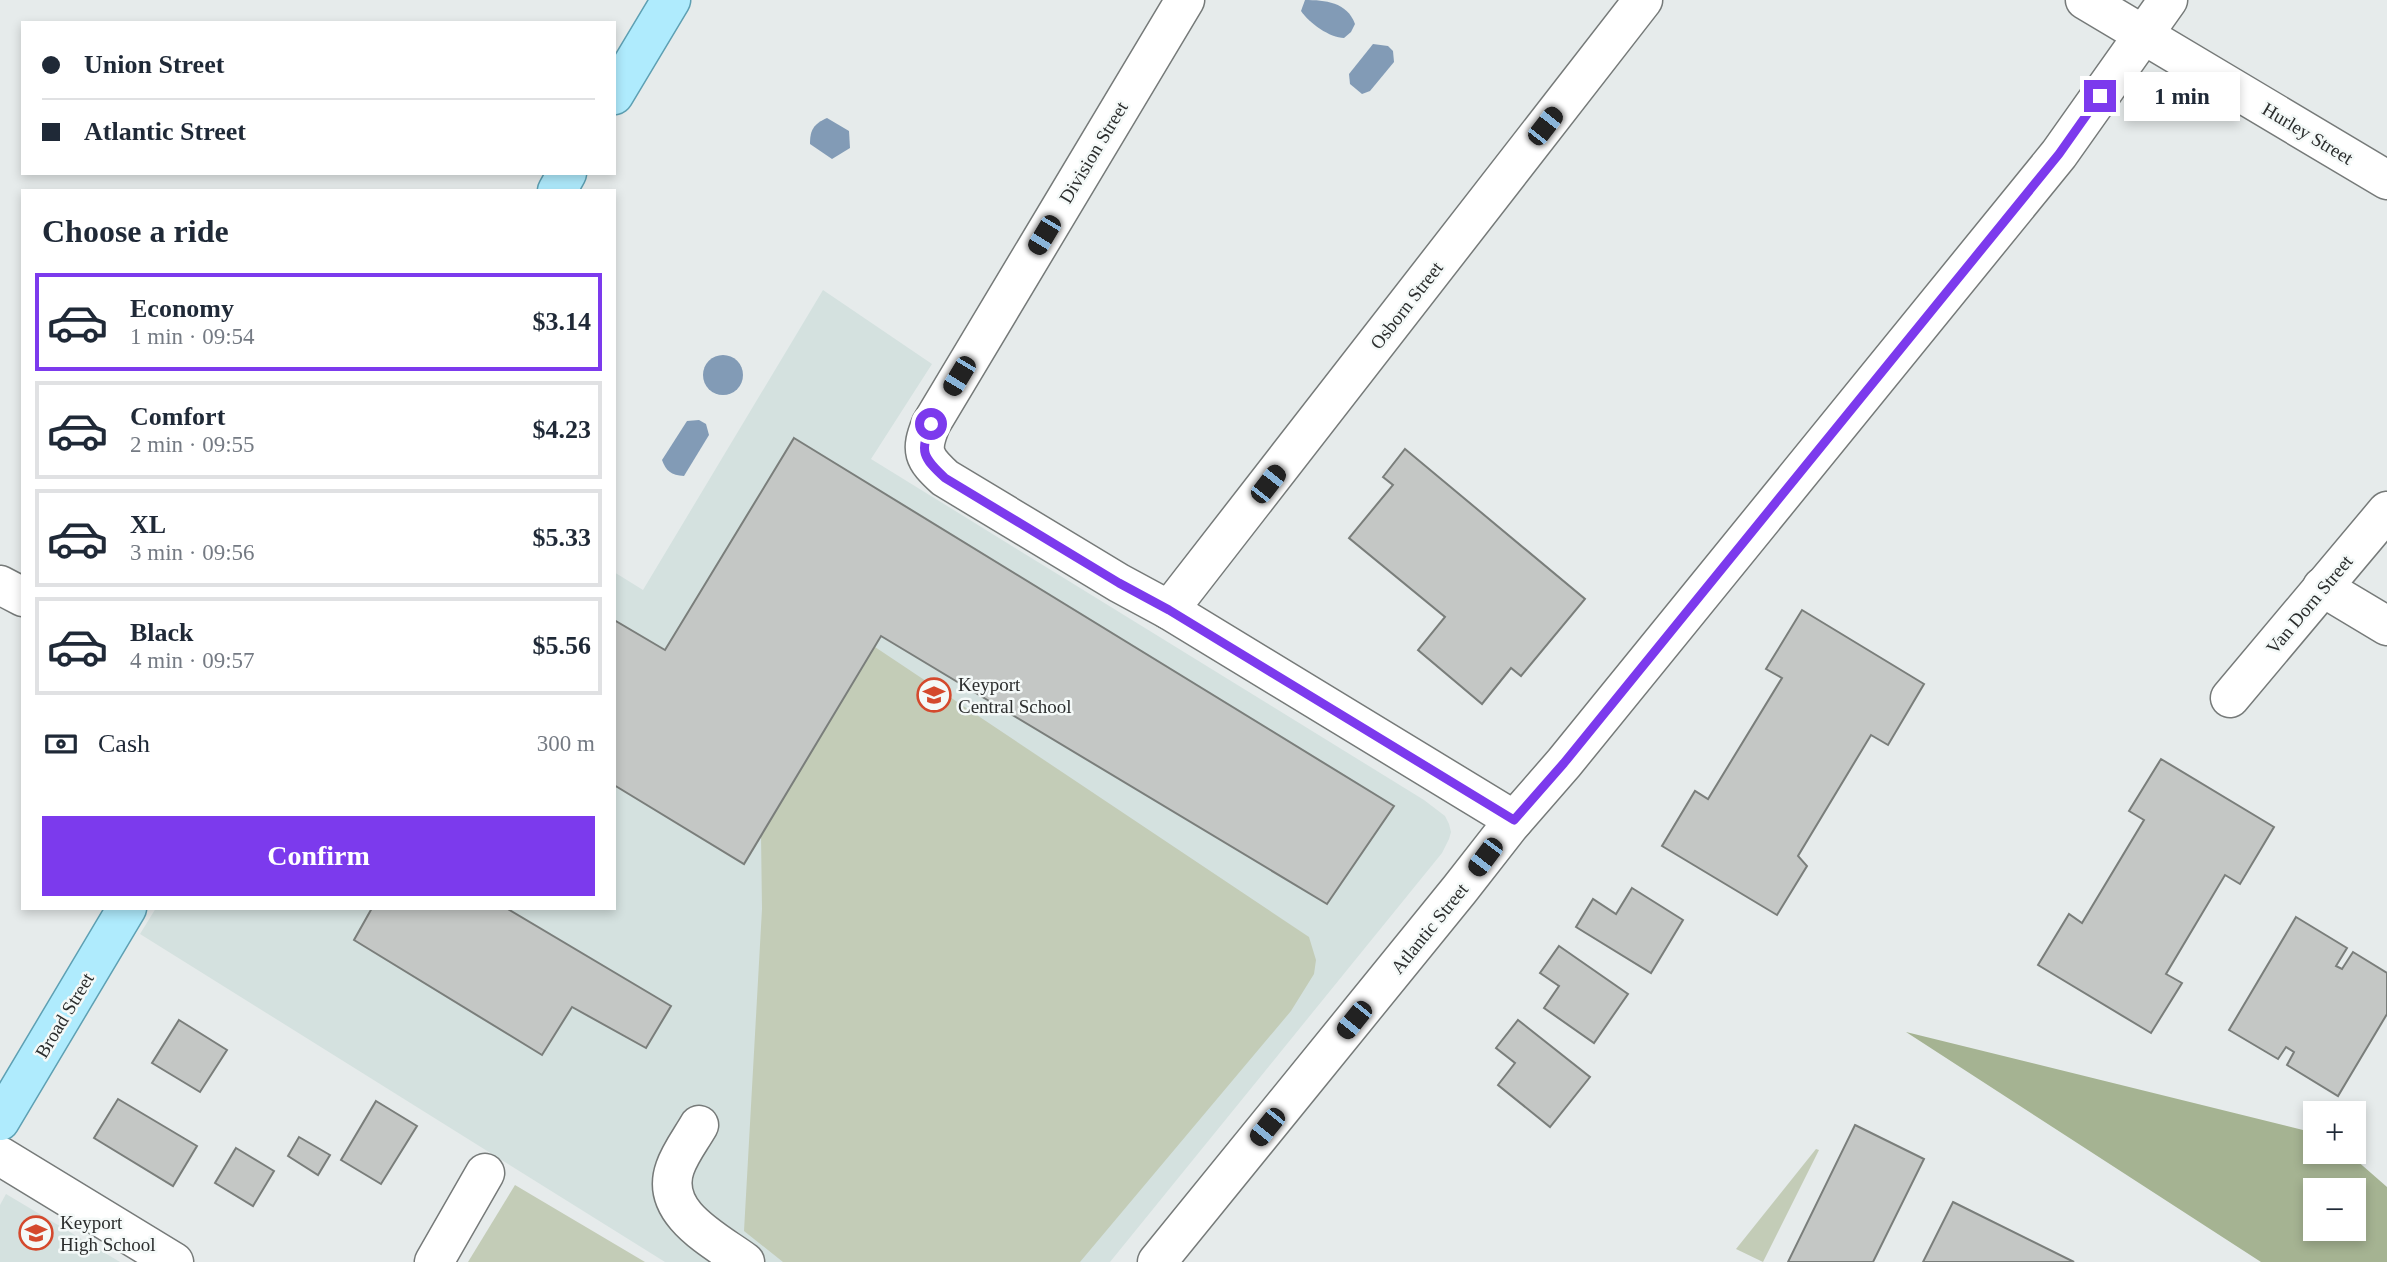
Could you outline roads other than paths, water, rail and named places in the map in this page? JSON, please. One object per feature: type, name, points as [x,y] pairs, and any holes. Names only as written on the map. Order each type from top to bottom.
[{"type":"main road","points":[[616,91],[671,0]]},
{"type":"main road","name":"Broad Street","points":[[0,1121],[126,910]]},
{"type":"street","name":"Division Street","points":[[1169,610],[1119,583],[945,478],[928,463],[924,440],[931,424],[1185,0]]},
{"type":"street","name":"Osborn Street","points":[[1169,610],[1643,0]]},
{"type":"street","name":"Hurley Street","points":[[2085,0],[2387,180]]},
{"type":"street","name":"Atlantic Street","points":[[1157,1262],[1514,820],[1564,763],[2059,154],[2168,0]]},
{"type":"street","name":"Van Dorn Street","points":[[2230,698],[2387,511]]},
{"type":"street","points":[[0,585],[21,596]]},
{"type":"street","points":[[2322,587],[2387,626]]},
{"type":"street","points":[[1169,610],[1514,820]]},
{"type":"street","points":[[699,1125],[675,1168],[671,1181],[674,1200],[691,1222],[745,1262]]},
{"type":"street","points":[[0,1156],[174,1262]]},
{"type":"street","points":[[434,1262],[485,1172]]},
{"type":"water","points":[[1305,0],[1327,2],[1347,11],[1355,24],[1351,32],[1344,38],[1320,29],[1301,11]]},
{"type":"water","points":[[1373,44],[1388,46],[1393,51],[1394,62],[1370,91],[1362,94],[1350,84],[1349,74]]},
{"type":"water","points":[[827,118],[849,131],[850,148],[832,159],[810,144],[814,128]]},
{"type":"water","points":[[723,355],[731,356],[737,361],[742,367],[742,383],[737,389],[731,394],[723,395],[715,394],[709,389],[704,383],[703,375],[704,367],[709,361],[715,356]]},
{"type":"water","points":[[699,420],[706,424],[709,435],[684,476],[672,473],[667,470],[662,460],[687,421]]},
{"type":"place","name":"Keyport Central School","points":[[934,695]]},
{"type":"place","name":"Keyport High School","points":[[36,1233]]}]
